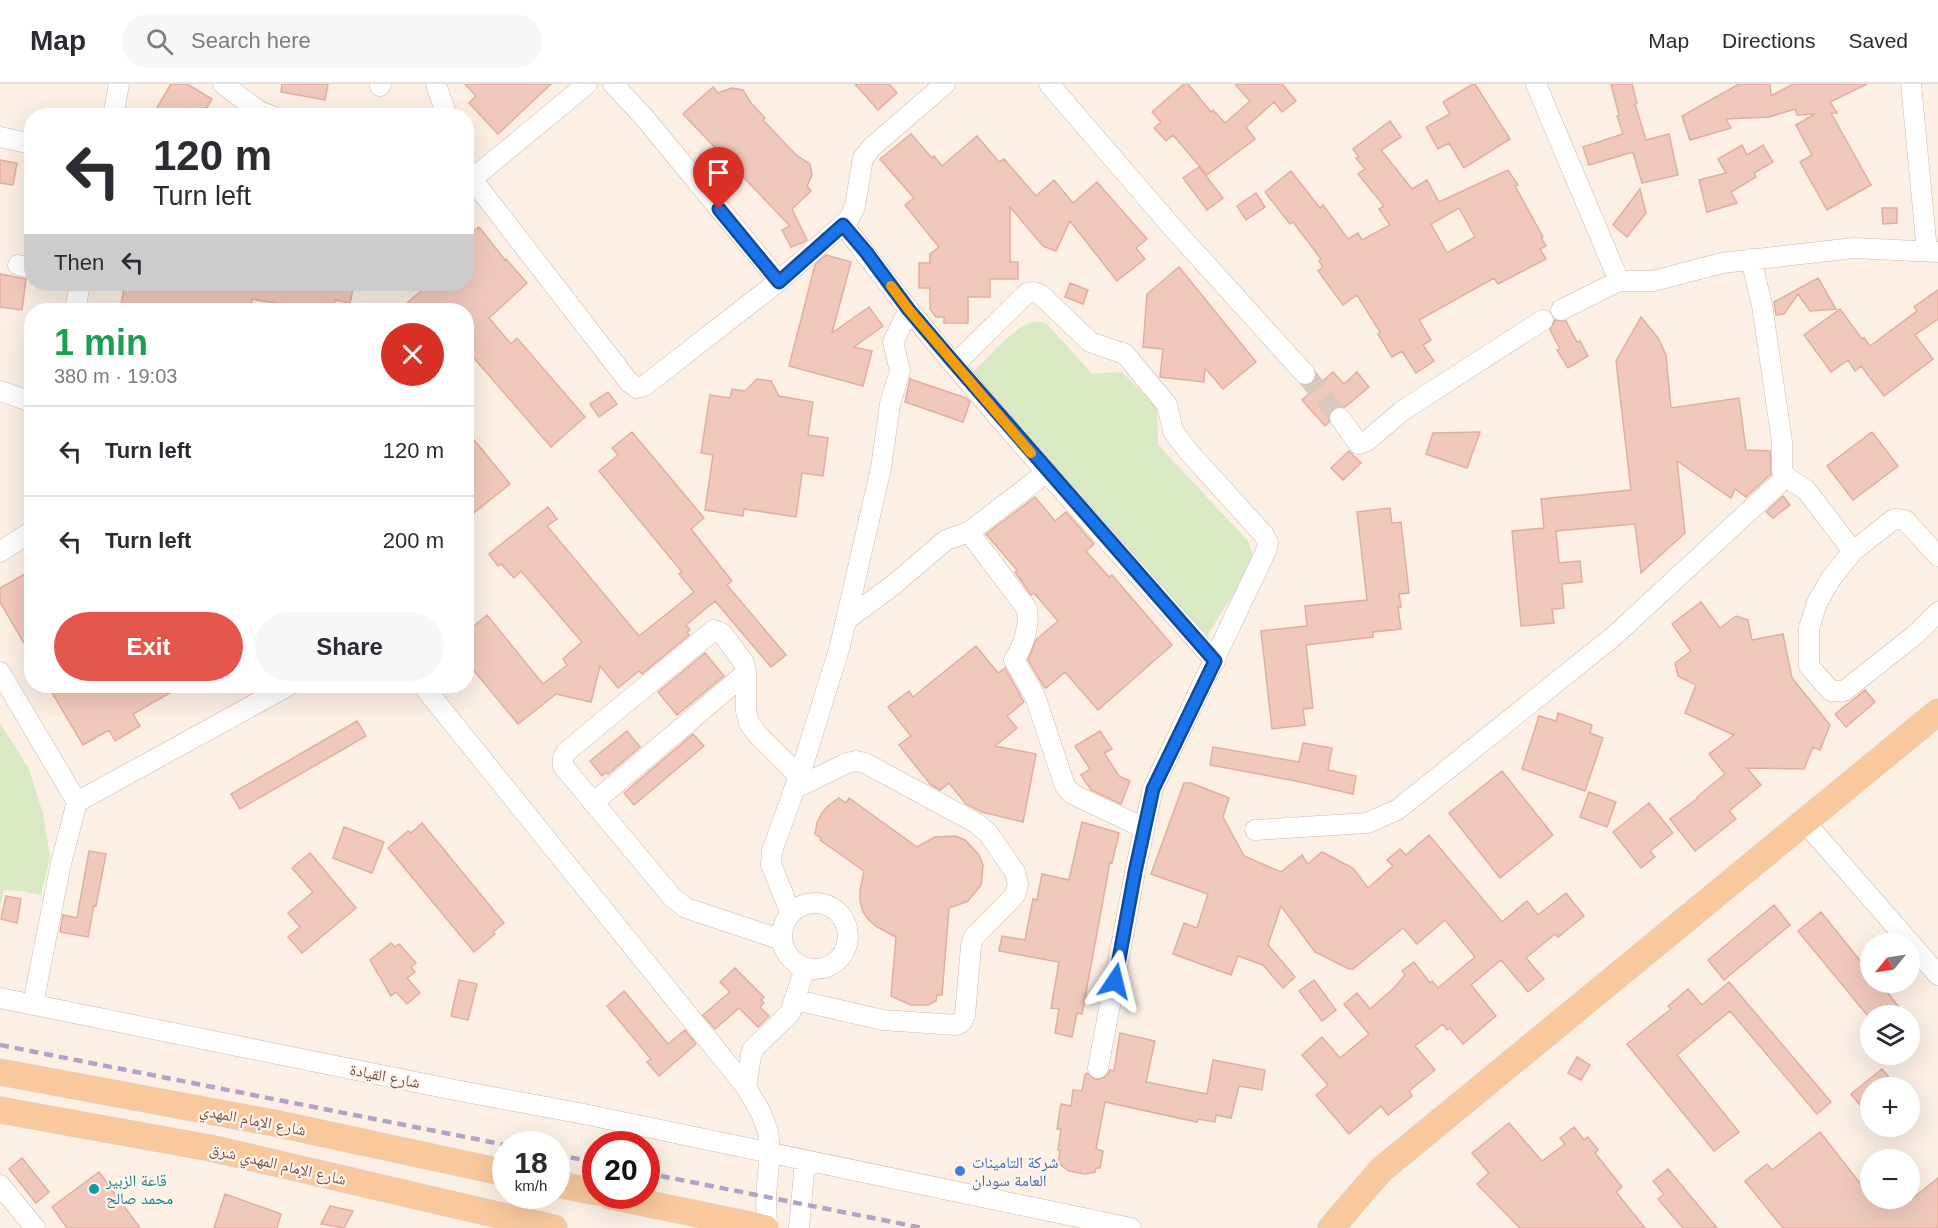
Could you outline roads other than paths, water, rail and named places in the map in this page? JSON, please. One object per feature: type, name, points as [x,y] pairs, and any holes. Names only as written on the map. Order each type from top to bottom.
[{"type":"main road","points":[[1335,1226],[1346,1209],[1381,1170],[1938,712]]},
{"type":"main road","name":"شارع الإمام المهدي","points":[[0,1072],[274,1123],[492,1170]]},
{"type":"main road","name":"شارع الإمام المهدي شرق","points":[[0,1110],[210,1148],[554,1228]]},
{"type":"main road","points":[[660,1206],[766,1228]]},
{"type":"street","points":[[114,108],[119,84]]},
{"type":"street","points":[[224,84],[255,108]]},
{"type":"street","points":[[436,84],[444,108]]},
{"type":"street","points":[[474,170],[586,84]]},
{"type":"street","points":[[613,84],[643,116],[779,282]]},
{"type":"street","points":[[474,180],[629,382],[637,388],[644,386],[779,282],[843,225],[853,213],[863,158],[872,147],[945,84]]},
{"type":"street","points":[[1049,84],[1173,228],[1305,374]]},
{"type":"street","points":[[1536,84],[1618,281]]},
{"type":"street","points":[[1561,310],[1618,281],[1653,281],[1722,263],[1854,248],[1933,251],[1911,84]]},
{"type":"street","points":[[0,137],[24,142]]},
{"type":"street","points":[[843,225],[909,310],[1047,472],[1215,661]]},
{"type":"street","points":[[1751,259],[1762,305],[1782,442],[1782,470],[1786,477],[1806,490],[1852,552]]},
{"type":"street","points":[[955,364],[1027,293],[1040,294],[1090,342],[1125,354],[1167,405],[1173,431],[1188,452],[1256,526],[1268,543],[1215,661],[1153,789],[1098,1068]]},
{"type":"street","points":[[791,914],[771,864],[772,851],[797,782],[840,646],[880,468],[890,404],[900,371],[893,342],[909,310]]},
{"type":"street","points":[[1340,418],[1359,444],[1367,441],[1402,411],[1543,320]]},
{"type":"street","points":[[0,391],[24,399]]},
{"type":"street","points":[[846,620],[892,586],[946,540],[969,532],[1047,472]]},
{"type":"street","points":[[1255,830],[1367,824],[1397,810],[1614,636],[1786,477]]},
{"type":"street","points":[[1938,556],[1905,520],[1894,519],[1852,552],[1830,580],[1817,603],[1809,627],[1809,666],[1831,691],[1844,691],[1915,635],[1938,612]]},
{"type":"street","points":[[969,532],[1027,609],[1028,616],[1021,650],[1014,660],[1035,696],[1065,786],[1072,794],[1144,828]]},
{"type":"street","points":[[0,552],[24,536]]},
{"type":"street","points":[[782,940],[686,908],[673,898],[563,766],[563,758],[566,752],[714,630],[722,633],[744,663],[746,711],[749,723],[797,782]]},
{"type":"street","points":[[0,672],[77,802]]},
{"type":"street","points":[[593,803],[746,673]]},
{"type":"street","points":[[33,1004],[61,862],[77,802],[268,693]]},
{"type":"street","points":[[429,693],[746,1087],[761,1113],[768,1132],[770,1152],[766,1228]]},
{"type":"street","points":[[796,1000],[883,1020],[956,1025],[962,1022],[965,1015],[971,945],[974,937],[1015,895],[1018,884],[1015,872],[988,833],[976,823],[865,763],[847,763],[797,782]]},
{"type":"street","points":[[1804,821],[1937,970]]},
{"type":"street","points":[[806,905],[825,905],[833,910],[845,924],[847,942],[839,959],[823,968],[805,968],[790,957],[782,940],[782,931],[791,914],[806,905]]},
{"type":"street","points":[[746,1087],[752,1050],[790,1013],[805,968]]},
{"type":"street","name":"شارع القيادة","points":[[0,998],[770,1152],[1131,1228]]},
{"type":"street","points":[[799,1228],[805,1161]]},
{"type":"street","points":[[0,1185],[35,1228]]},
{"type":"tunnel","points":[[1305,374],[1340,418]]},
{"type":"railway","points":[[0,1045],[492,1142]]},
{"type":"railway","points":[[570,1157],[582,1160]]},
{"type":"railway","points":[[660,1176],[923,1228]]},
{"type":"place","name":"شركة التامينات العامة سودان","points":[[960,1171]]},
{"type":"place","name":"قاعة الزبير محمد صالح","points":[[94,1189]]}]
